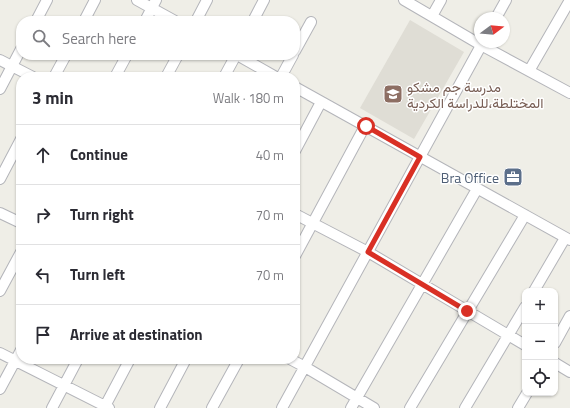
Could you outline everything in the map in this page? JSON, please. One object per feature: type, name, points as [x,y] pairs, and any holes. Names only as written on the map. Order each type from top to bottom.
[{"type":"street","points":[[39,16],[47,0]]},
{"type":"street","points":[[87,16],[95,0]]},
{"type":"street","points":[[137,0],[154,4],[169,16]]},
{"type":"street","points":[[199,16],[207,0]]},
{"type":"street","points":[[256,16],[264,0]]},
{"type":"street","points":[[404,0],[474,40]]},
{"type":"street","points":[[432,16],[441,0]]},
{"type":"street","points":[[499,12],[506,0]]},
{"type":"street","points":[[529,71],[570,0]]},
{"type":"street","points":[[148,16],[154,4]]},
{"type":"street","points":[[300,41],[310,22]]},
{"type":"street","points":[[282,408],[480,48]]},
{"type":"street","points":[[489,48],[570,93]]},
{"type":"street","points":[[0,89],[16,58]]},
{"type":"street","points":[[0,60],[23,72]]},
{"type":"street","points":[[57,72],[63,60]]},
{"type":"street","points":[[118,72],[124,60]]},
{"type":"street","points":[[169,72],[175,60]]},
{"type":"street","points":[[227,72],[233,60]]},
{"type":"street","points":[[245,60],[267,72]]},
{"type":"street","points":[[284,72],[290,60]]},
{"type":"street","points":[[300,90],[568,239],[536,288]]},
{"type":"street","points":[[300,142],[321,102]]},
{"type":"street","points":[[300,247],[366,126]]},
{"type":"street","points":[[0,179],[16,149]]},
{"type":"street","points":[[351,408],[478,189]]},
{"type":"street","points":[[0,213],[16,221]]},
{"type":"street","points":[[410,408],[525,215]]},
{"type":"street","points":[[300,217],[368,252],[522,343]]},
{"type":"street","points":[[0,291],[16,261]]},
{"type":"street","points":[[465,408],[522,312]]},
{"type":"street","points":[[558,338],[570,316]]},
{"type":"street","points":[[0,353],[15,361],[0,389]]},
{"type":"street","points":[[21,364],[106,407],[128,364]]},
{"type":"street","points":[[52,408],[75,364]]},
{"type":"street","points":[[160,408],[183,364]]},
{"type":"street","points":[[212,408],[236,364]]},
{"type":"street","points":[[299,364],[374,408]]},
{"type":"street","points":[[558,365],[570,372]]},
{"type":"street","points":[[518,408],[525,396]]},
{"type":"shaded area","points":[[410,20],[464,52],[414,139],[360,108]]},
{"type":"place","name":"مدرسة جم مشكو المختلطة،للدراسة الكردية","points":[[393,94]]},
{"type":"place","name":"Bra Office","points":[[513,177]]},
{"type":"route","points":[[366,126],[420,157],[368,252],[467,311]]}]
